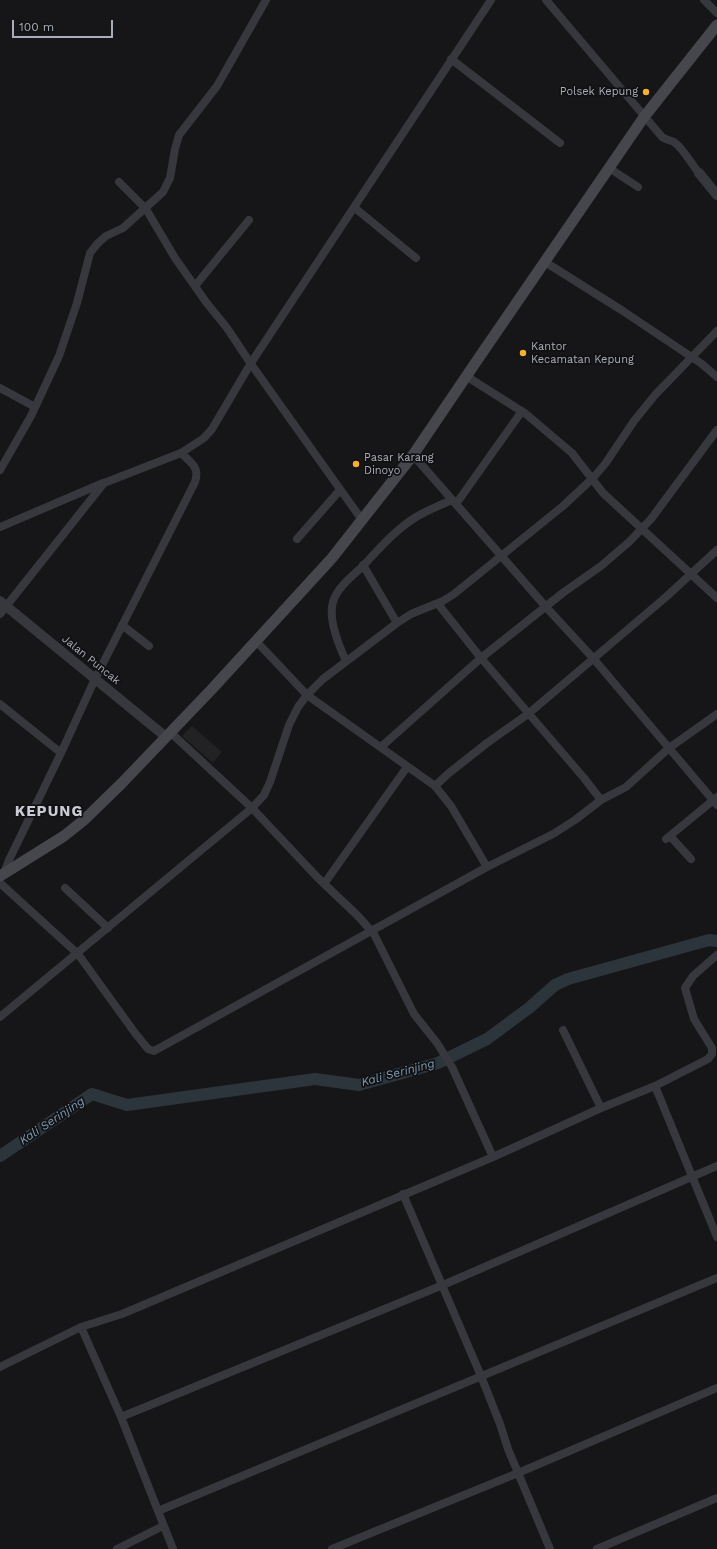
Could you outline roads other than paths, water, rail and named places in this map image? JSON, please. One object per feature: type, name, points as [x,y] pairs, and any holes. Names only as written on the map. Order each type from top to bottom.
[{"type":"main road","points":[[1,877],[64,836],[84,820],[121,784],[332,558],[413,455],[644,116],[679,70],[717,25]]},
{"type":"street","points":[[0,470],[35,407],[59,356],[77,303],[90,253],[106,236],[123,228],[146,209],[163,192],[170,178],[179,134],[217,86],[266,0]]},
{"type":"street","points":[[0,527],[104,483],[181,453],[204,438],[212,429],[251,364],[491,0]]},
{"type":"street","points":[[546,0],[662,137],[666,140],[674,142],[681,149],[717,195]]},
{"type":"street","points":[[704,0],[717,13]]},
{"type":"street","points":[[451,59],[560,143]]},
{"type":"street","points":[[609,168],[638,187]]},
{"type":"street","points":[[119,182],[146,209],[175,258],[227,328],[362,520]]},
{"type":"street","points":[[355,208],[416,258]]},
{"type":"street","points":[[196,286],[249,220]]},
{"type":"street","points":[[545,262],[702,364],[717,377]]},
{"type":"street","points":[[0,1017],[105,925],[249,804],[264,795],[270,782],[289,725],[298,707],[307,695],[323,679],[397,623],[411,614],[438,604],[454,594],[563,506],[593,478],[605,464],[634,421],[655,395],[717,330]]},
{"type":"street","points":[[466,376],[522,411],[572,453],[593,478],[603,493],[717,598]]},
{"type":"street","points":[[0,388],[35,407]]},
{"type":"street","points":[[346,661],[341,649],[332,616],[333,603],[337,593],[392,536],[415,518],[454,502],[522,411]]},
{"type":"street","points":[[381,747],[481,658],[601,566],[642,529],[652,519],[717,430]]},
{"type":"street","points":[[181,453],[196,468],[197,475],[195,482],[122,624],[1,877],[76,952],[135,1034],[148,1049],[154,1051],[374,935],[487,867],[553,834],[575,820],[601,800],[626,787],[669,748],[717,714]]},
{"type":"street","points":[[413,455],[546,607],[593,658],[716,801],[668,838],[691,859]]},
{"type":"street","points":[[2,607],[104,483]]},
{"type":"street","points":[[297,539],[340,490]]},
{"type":"street","points":[[435,786],[482,747],[528,714],[666,597],[717,550]]},
{"type":"street","points":[[363,565],[397,623]]},
{"type":"street","points":[[438,604],[481,658],[584,778],[601,800]]},
{"type":"street","name":"Jalan Puncak","points":[[2,607],[168,734]]},
{"type":"street","points":[[122,624],[149,646]]},
{"type":"street","points":[[256,641],[307,695],[435,786],[451,806],[487,867]]},
{"type":"street","points":[[0,704],[61,753]]},
{"type":"street","points":[[168,734],[249,804],[374,935],[414,1014],[437,1043],[452,1067],[493,1157]]},
{"type":"street","points":[[324,884],[408,767]]},
{"type":"street","points":[[65,888],[105,925]]},
{"type":"street","points":[[0,1367],[81,1327],[122,1314],[493,1157],[601,1108],[655,1086],[708,1059],[712,1054],[712,1048],[694,1019],[685,988],[693,976],[717,955]]},
{"type":"street","points":[[563,1030],[601,1108]]},
{"type":"street","points":[[655,1086],[717,1238]]},
{"type":"street","points":[[120,1417],[443,1285],[717,1166]]},
{"type":"street","points":[[403,1194],[481,1376],[518,1473],[550,1549]]},
{"type":"street","points":[[158,1511],[717,1278]]},
{"type":"street","points":[[81,1327],[120,1417],[173,1549]]},
{"type":"street","points":[[332,1549],[518,1473],[717,1388]]},
{"type":"street","points":[[597,1549],[717,1498]]},
{"type":"street","points":[[117,1549],[163,1526]]},
{"type":"waterway","name":"Kali Serinjing","points":[[0,1156],[92,1094],[127,1105],[315,1079],[359,1085],[438,1063],[487,1039],[529,1008],[555,985],[568,979],[709,940],[717,941]]},
{"type":"place","name":"Polsek Kepung","points":[[646,92]]},
{"type":"place","name":"Kantor Kecamatan Kepung","points":[[523,353]]},
{"type":"place","name":"Pasar Karang Dinoyo","points":[[356,464]]},
{"type":"district","name":"KEPUNG","points":[[49,812]]}]
